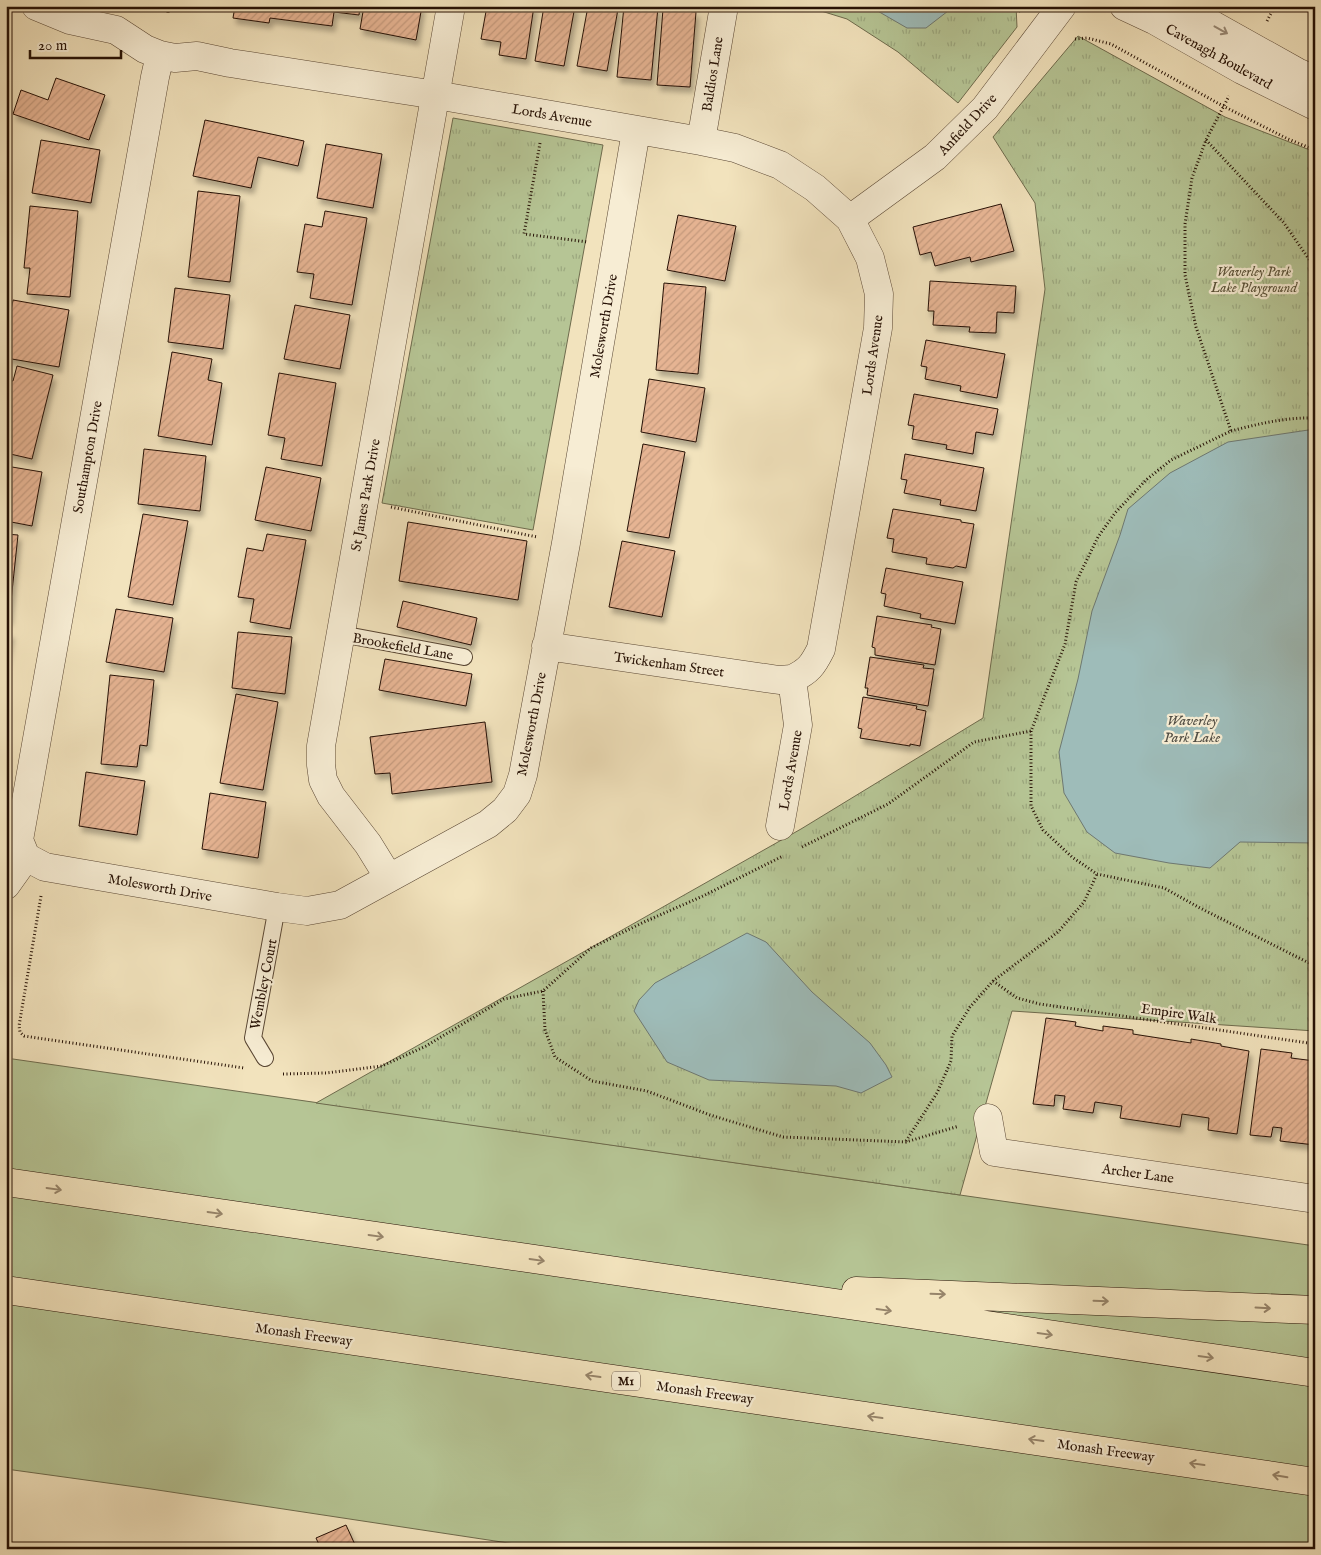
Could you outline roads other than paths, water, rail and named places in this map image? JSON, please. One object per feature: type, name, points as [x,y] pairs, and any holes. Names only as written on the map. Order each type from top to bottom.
[{"type":"highway","points":[[6,1182],[1315,1373]]},
{"type":"highway","points":[[715,1286],[1315,1310]]},
{"type":"highway","name":"Monash Freeway","points":[[6,1290],[1315,1482]]},
{"type":"street","points":[[36,6],[70,20],[112,44],[138,66],[157,66]]},
{"type":"street","name":"St James Park Drive","points":[[389,878],[368,844],[331,796],[323,780],[321,746],[451,6]]},
{"type":"street","name":"Baldios Lane","points":[[701,141],[724,6]]},
{"type":"street","name":"Anfield Drive","points":[[850,219],[936,157],[985,108],[1062,6]]},
{"type":"street","name":"Cavenagh Boulevard","points":[[1124,6],[1154,20],[1242,70],[1315,106]]},
{"type":"street","name":"Cavenagh Boulevard","points":[[1179,6],[1315,80]]},
{"type":"street","name":"Lords Avenue","points":[[157,66],[175,58],[197,56],[230,63],[436,95],[735,148],[780,165],[815,188],[850,219],[870,258],[879,294],[878,328],[821,649],[814,664],[792,679],[798,725],[780,826]]},
{"type":"street","name":"Southampton Drive","points":[[36,862],[19,840],[157,66]]},
{"type":"street","name":"Molesworth Drive","points":[[36,862],[278,908],[307,911],[340,905],[488,824],[505,810],[517,794],[523,775],[566,542],[636,131]]},
{"type":"street","name":"Twickenham Street","points":[[546,646],[779,680],[792,679]]},
{"type":"street","points":[[6,885],[36,862]]},
{"type":"street","name":"Archer Lane","points":[[988,1118],[994,1152],[1315,1199]]},
{"type":"lane","name":"Brookefield Lane","points":[[341,634],[464,657]]},
{"type":"lane","name":"Wembley Court","points":[[265,1058],[252,1038],[278,908]]},
{"type":"water","points":[[869,6],[951,6],[948,11],[926,28],[907,28]]},
{"type":"water","name":"Waverley Park Lake","points":[[1315,429],[1315,843],[1240,842],[1210,868],[1115,853],[1087,832],[1064,793],[1059,752],[1078,679],[1092,611],[1128,509],[1170,473],[1228,442]]},
{"type":"water","points":[[747,933],[766,942],[812,992],[870,1043],[892,1077],[861,1093],[836,1086],[709,1080],[667,1062],[634,1011],[639,1000],[655,983]]},
{"type":"park label","name":"Waverley Park Lake Playground","points":[[1254,280]]}]
